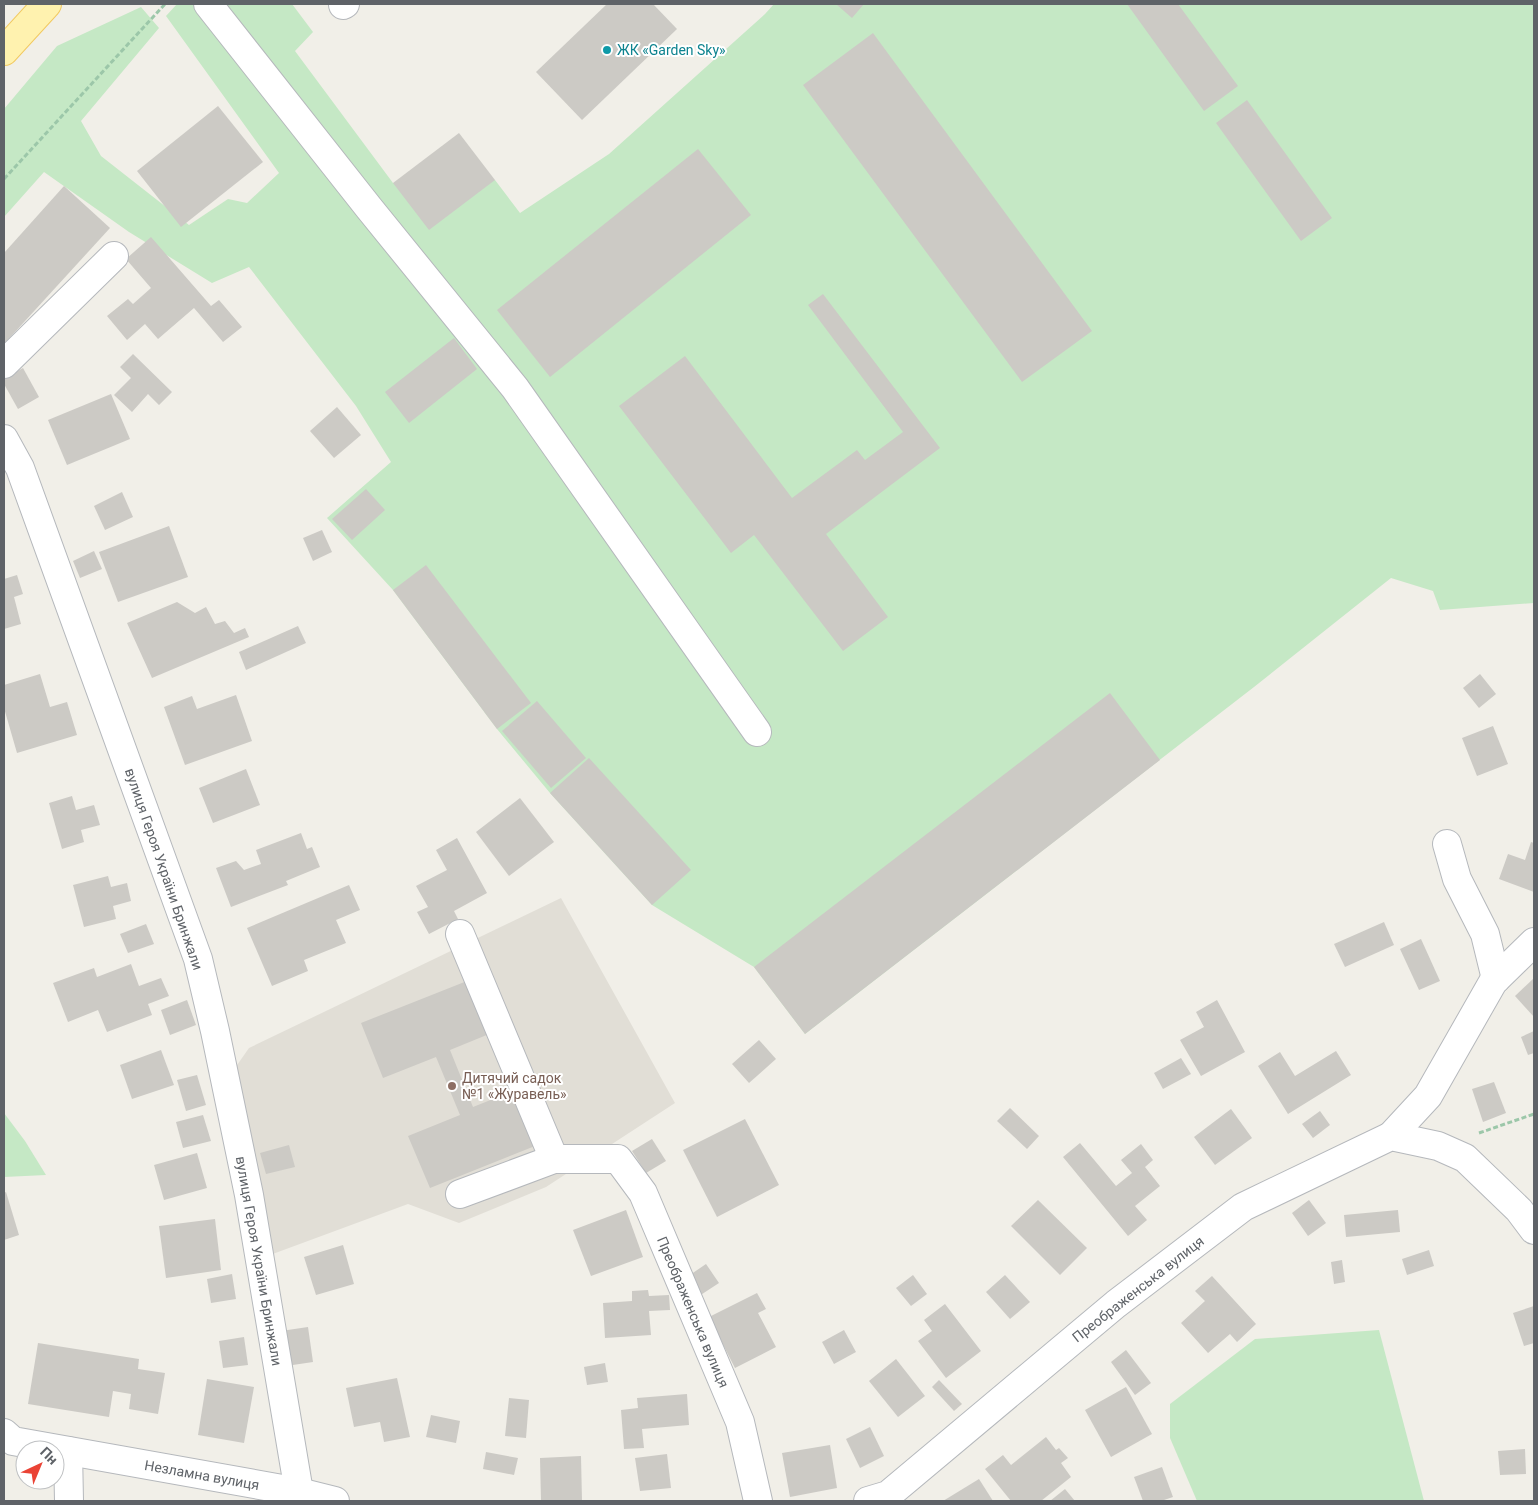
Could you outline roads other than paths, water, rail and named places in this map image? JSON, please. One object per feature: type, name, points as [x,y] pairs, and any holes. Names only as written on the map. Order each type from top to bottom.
[{"type":"main road","points":[[4,51],[47,4]]},
{"type":"street","points":[[208,4],[515,388],[757,732]]},
{"type":"street","points":[[4,364],[114,256]]},
{"type":"street","name":"вулиця Героя України Бринжали","points":[[4,439],[20,468],[198,959],[217,1038],[250,1195],[299,1492]]},
{"type":"street","points":[[1447,844],[1457,880],[1485,934],[1496,979]]},
{"type":"street","points":[[460,934],[554,1159],[460,1194]]},
{"type":"street","points":[[1391,1136],[1428,1096],[1496,979],[1534,942]]},
{"type":"street","points":[[1391,1136],[1438,1146],[1465,1158],[1519,1210],[1534,1230]]},
{"type":"street","name":"Преображенська вулиця","points":[[881,1499],[1116,1304],[1243,1206],[1391,1136]]},
{"type":"street","name":"Преображенська вулиця","points":[[554,1159],[618,1159],[643,1193],[740,1422],[758,1501]]},
{"type":"street","name":"Незламна вулиця","points":[[4,1433],[13,1440],[299,1492],[335,1501]]},
{"type":"street","points":[[68,1450],[69,1501]]},
{"type":"place","name":"ЖК «Garden Sky»","points":[[607,50]]},
{"type":"place","name":"Дитячий садок №1 «Журавель»","points":[[452,1086]]}]
